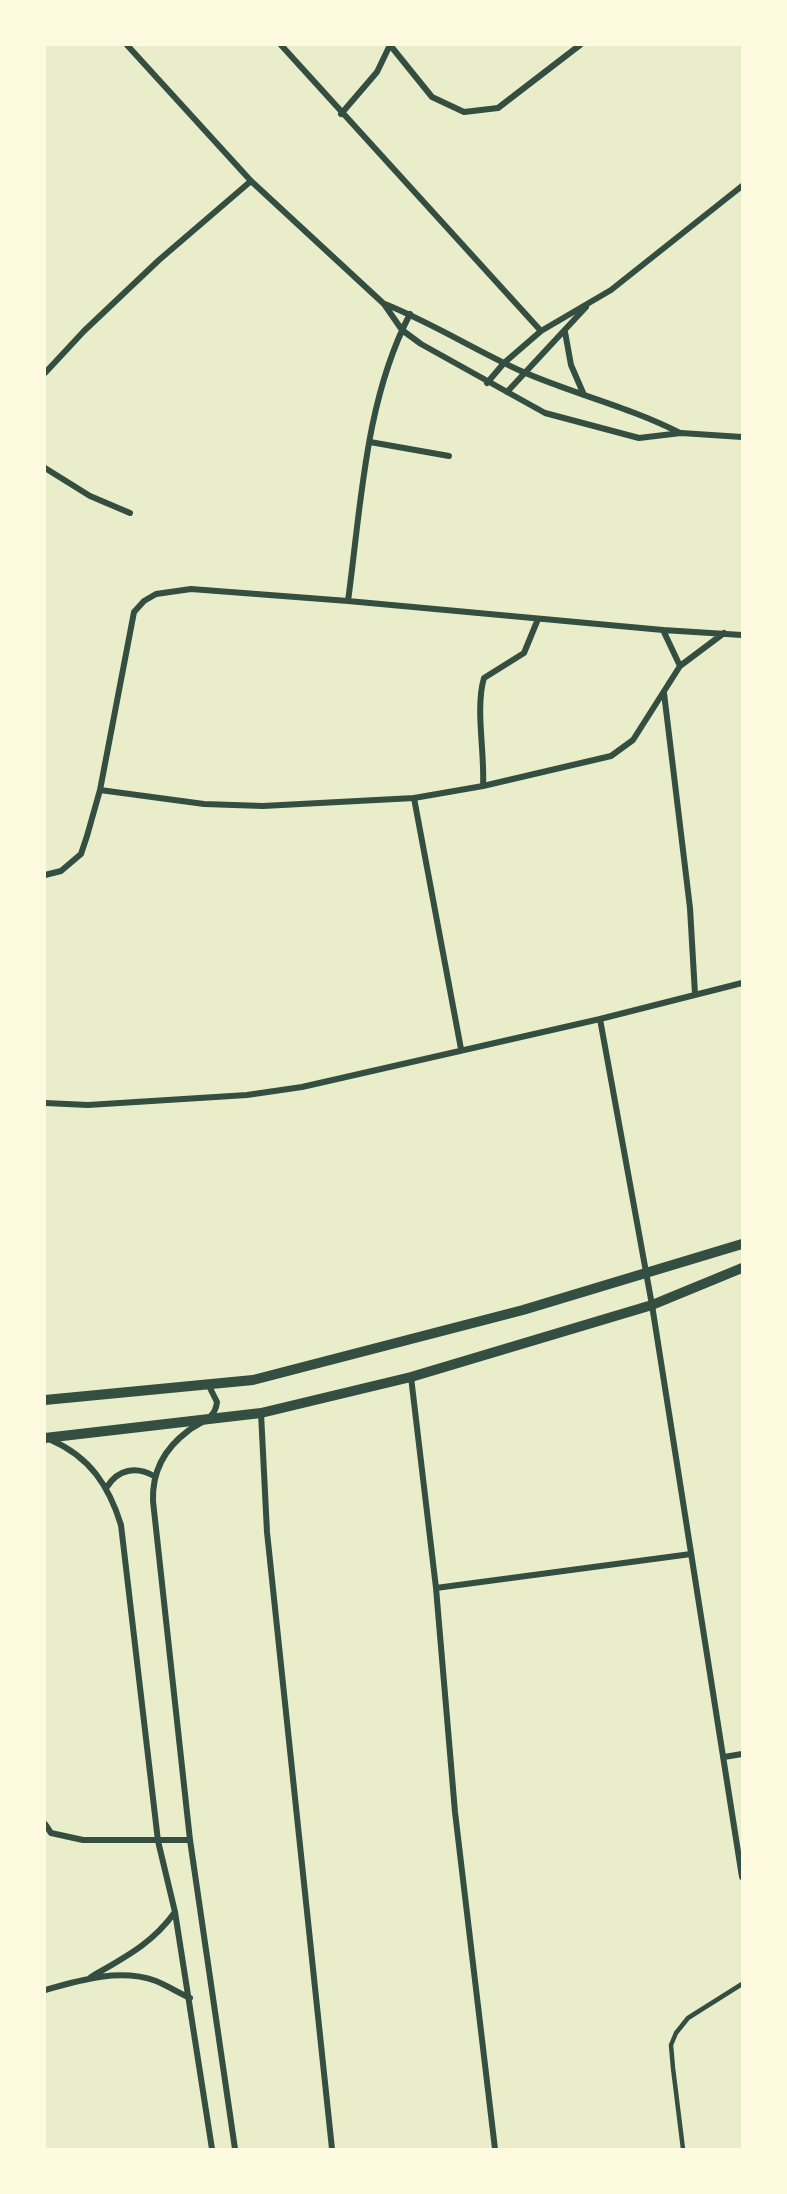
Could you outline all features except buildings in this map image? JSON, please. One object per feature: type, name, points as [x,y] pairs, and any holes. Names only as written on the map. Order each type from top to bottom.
[{"type":"street","points":[[127,45],[251,181],[384,304],[402,330],[487,383],[545,413],[639,438],[681,433],[742,437]]},
{"type":"street","points":[[281,45],[341,114],[541,331]]},
{"type":"street","points":[[341,114],[377,72],[390,45],[432,97],[464,112],[498,108],[580,45]]},
{"type":"street","points":[[45,373],[64,350],[159,260],[251,181]]},
{"type":"street","points":[[487,383],[504,363],[541,331],[586,307],[742,186]]},
{"type":"street","points":[[384,304],[410,314],[523,372],[584,396],[649,417],[681,433]]},
{"type":"street","points":[[507,392],[523,372],[565,332],[586,307]]},
{"type":"street","points":[[348,601],[370,442],[384,382],[410,314]]},
{"type":"street","points":[[565,332],[571,365],[584,396]]},
{"type":"street","points":[[370,442],[449,456]]},
{"type":"street","points":[[45,468],[90,496],[130,513]]},
{"type":"street","points":[[45,875],[61,871],[81,854],[100,790],[134,612],[144,601],[170,590],[191,589],[348,601],[663,630],[742,635]]},
{"type":"street","points":[[483,786],[485,762],[480,691],[484,678],[524,653],[538,619]]},
{"type":"street","points":[[663,630],[680,666]]},
{"type":"street","points":[[100,790],[204,804],[263,806],[414,798],[483,786],[611,756],[633,740],[680,666],[724,633]]},
{"type":"street","points":[[664,692],[690,908],[695,994]]},
{"type":"street","points":[[414,798],[462,1049]]},
{"type":"street","points":[[45,1102],[88,1105],[247,1095],[302,1087],[600,1019],[742,983]]},
{"type":"street","points":[[600,1019],[652,1305],[742,1877]]},
{"type":"street","points":[[45,1400],[253,1380],[372,1351],[646,1275],[742,1244]]},
{"type":"street","points":[[46,1438],[203,1422],[261,1413],[411,1377],[652,1305],[742,1268]]},
{"type":"street","points":[[411,1377],[436,1588],[455,1812],[495,2149]]},
{"type":"street","points":[[209,1386],[216,1396],[214,1414],[170,1447],[154,1476],[153,1501],[190,1840],[235,2149]]},
{"type":"street","points":[[261,1413],[267,1532],[332,2149]]},
{"type":"street","points":[[46,1438],[83,1458],[107,1487],[121,1525],[158,1840],[175,1912],[212,2149]]},
{"type":"street","points":[[107,1487],[117,1475],[132,1469],[154,1476]]},
{"type":"street","points":[[436,1588],[691,1554]]},
{"type":"street","points":[[724,1757],[742,1754]]},
{"type":"street","points":[[45,1824],[51,1833],[64,1838],[190,1840]]},
{"type":"street","points":[[45,1990],[91,1977],[140,1949],[160,1933],[175,1912]]},
{"type":"street","points":[[91,1977],[128,1976],[155,1981],[190,1998]]},
{"type":"lane","points":[[683,2149],[671,2046],[676,2033],[688,2018],[742,1984]]}]
